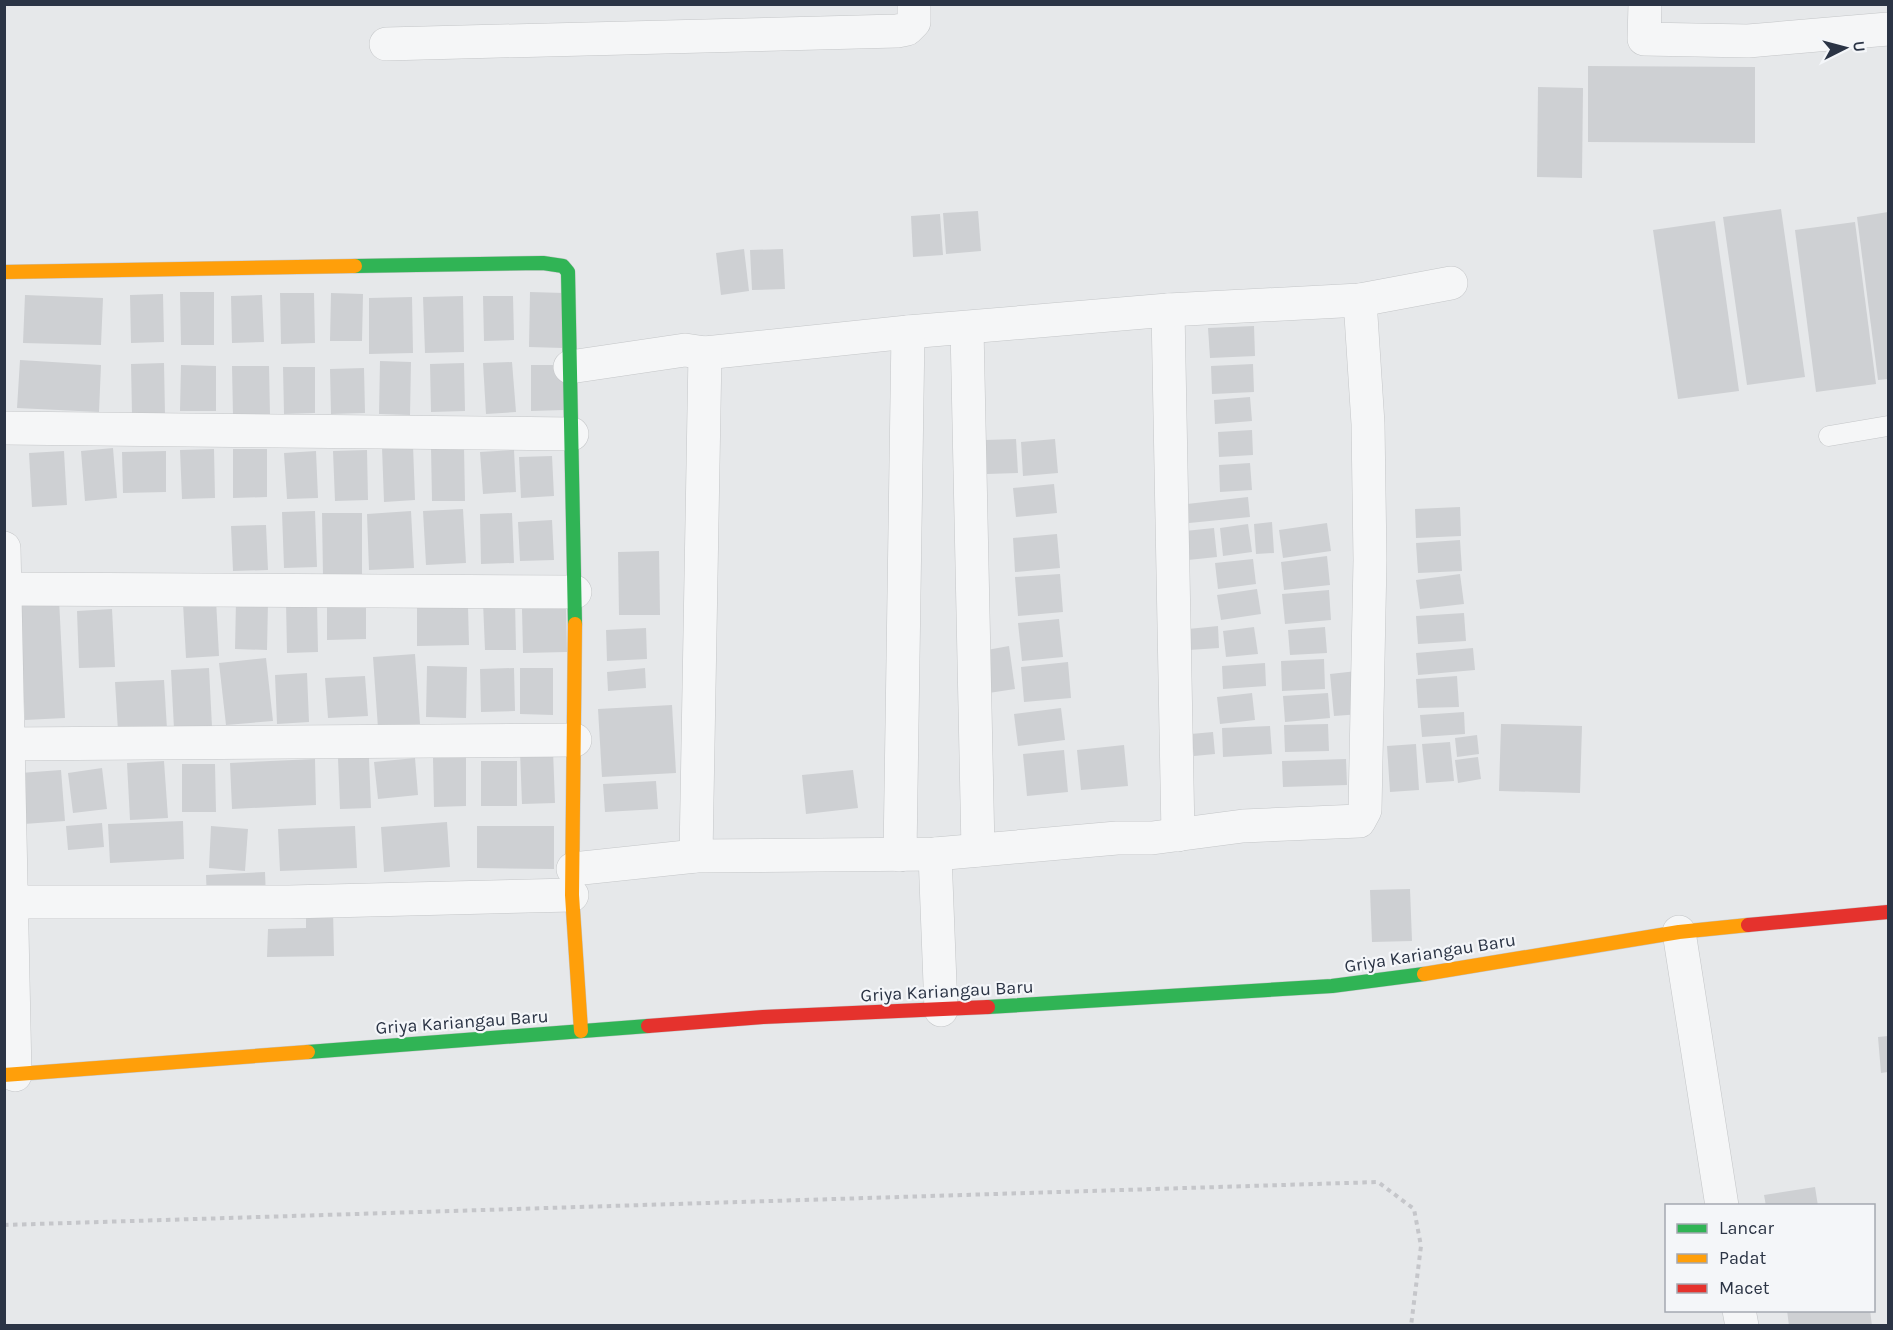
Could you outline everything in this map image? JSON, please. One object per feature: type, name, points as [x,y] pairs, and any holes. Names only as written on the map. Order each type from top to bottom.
[{"type":"street","points":[[386,44],[897,31],[907,29],[914,22],[914,4]]},
{"type":"street","points":[[1645,4],[1644,39],[1748,41],[1888,29]]},
{"type":"street","points":[[4,272],[543,263],[563,266],[568,272],[575,592],[572,882],[581,1031]]},
{"type":"street","points":[[570,367],[685,350],[705,353],[1168,310],[1360,300],[1451,283]]},
{"type":"street","points":[[8,902],[290,902],[572,882],[696,856],[935,854],[1178,835],[1243,826],[1359,821],[1365,810],[1370,560],[1368,424],[1360,300]]},
{"type":"street","points":[[1168,310],[1178,835]]},
{"type":"street","points":[[967,328],[978,850]]},
{"type":"street","points":[[900,855],[908,333]]},
{"type":"street","points":[[696,856],[705,353]]},
{"type":"street","points":[[4,428],[572,434]]},
{"type":"street","points":[[4,548],[10,1075]]},
{"type":"street","points":[[5,589],[575,592]]},
{"type":"street","points":[[7,744],[575,740]]},
{"type":"street","points":[[935,854],[940,1010]]},
{"type":"street","name":"Griya Kariangau Baru","points":[[10,1075],[763,1017],[940,1010],[1362,983],[1679,932],[1888,912]]},
{"type":"street","points":[[1679,932],[1722,1204]]},
{"type":"lane","points":[[1829,436],[1888,426]]},
{"type":"path","points":[[4,1225],[1378,1182],[1414,1209],[1421,1246],[1411,1326]]},
{"type":"building","points":[[1588,66],[1755,67],[1755,143],[1588,142]]},
{"type":"building","points":[[1538,87],[1583,88],[1582,178],[1537,177]]},
{"type":"building","points":[[1781,209],[1805,377],[1747,385],[1723,217]]},
{"type":"building","points":[[978,211],[981,251],[946,254],[943,213]]},
{"type":"building","points":[[1888,212],[1888,379],[1878,380],[1857,217]]},
{"type":"building","points":[[940,214],[943,255],[913,257],[911,216]]},
{"type":"building","points":[[1715,221],[1739,391],[1678,399],[1653,230]]},
{"type":"building","points":[[1855,222],[1876,384],[1816,392],[1795,230]]},
{"type":"building","points":[[744,249],[749,291],[721,295],[716,253]]},
{"type":"building","points":[[783,249],[785,289],[752,290],[750,250]]},
{"type":"building","points":[[180,292],[214,292],[214,345],[181,345]]},
{"type":"building","points":[[530,292],[564,293],[563,348],[529,347]]},
{"type":"building","points":[[280,293],[314,293],[315,343],[281,344]]},
{"type":"building","points":[[331,293],[363,294],[362,341],[330,341]]},
{"type":"building","points":[[163,294],[164,342],[131,343],[130,295]]},
{"type":"building","points":[[25,295],[103,298],[101,345],[23,343]]},
{"type":"building","points":[[262,295],[264,342],[232,343],[231,296]]},
{"type":"building","points":[[463,296],[464,352],[425,353],[423,297]]},
{"type":"building","points":[[483,296],[513,296],[514,340],[484,341]]},
{"type":"building","points":[[412,297],[413,353],[369,354],[369,298]]},
{"type":"building","points":[[1254,326],[1255,356],[1210,358],[1208,328]]},
{"type":"building","points":[[20,360],[101,365],[99,412],[17,408]]},
{"type":"building","points":[[380,361],[411,362],[410,415],[379,414]]},
{"type":"building","points":[[512,362],[516,412],[486,414],[483,363]]},
{"type":"building","points":[[164,363],[165,415],[132,415],[131,364]]},
{"type":"building","points":[[464,363],[465,411],[431,412],[430,364]]},
{"type":"building","points":[[1253,364],[1254,392],[1212,394],[1211,366]]},
{"type":"building","points":[[181,365],[216,366],[216,411],[180,411]]},
{"type":"building","points":[[531,365],[563,365],[564,410],[531,411]]},
{"type":"building","points":[[232,366],[269,366],[270,415],[233,416]]},
{"type":"building","points":[[283,367],[315,367],[315,413],[284,414]]},
{"type":"building","points":[[364,368],[365,413],[331,414],[330,369]]},
{"type":"building","points":[[1250,397],[1252,421],[1215,424],[1214,400]]},
{"type":"building","points":[[1252,430],[1253,455],[1219,457],[1218,432]]},
{"type":"building","points":[[1016,439],[1018,473],[987,474],[985,440]]},
{"type":"building","points":[[1055,439],[1058,473],[1023,476],[1021,442]]},
{"type":"building","points":[[413,445],[415,500],[384,502],[382,447]]},
{"type":"building","points":[[464,446],[465,501],[432,501],[431,447]]},
{"type":"building","points":[[113,448],[117,498],[85,501],[81,451]]},
{"type":"building","points":[[214,449],[215,498],[182,499],[180,450]]},
{"type":"building","points":[[233,449],[267,449],[267,497],[233,498]]},
{"type":"building","points":[[367,450],[368,500],[335,501],[333,451]]},
{"type":"building","points":[[514,450],[516,492],[483,494],[480,452]]},
{"type":"building","points":[[64,451],[67,505],[32,507],[29,453]]},
{"type":"building","points":[[166,451],[166,492],[123,493],[122,452]]},
{"type":"building","points":[[316,451],[318,498],[287,499],[284,453]]},
{"type":"building","points":[[552,456],[554,496],[521,498],[519,457]]},
{"type":"building","points":[[1250,463],[1252,490],[1220,492],[1219,465]]},
{"type":"building","points":[[1054,484],[1057,513],[1016,517],[1013,488]]},
{"type":"building","points":[[1248,497],[1250,517],[1189,523],[1187,504]]},
{"type":"building","points":[[1460,507],[1461,536],[1416,538],[1415,509]]},
{"type":"building","points":[[463,509],[466,563],[426,565],[423,511]]},
{"type":"building","points":[[315,511],[317,567],[284,568],[282,512]]},
{"type":"building","points":[[411,511],[414,568],[369,570],[367,514]]},
{"type":"building","points":[[322,513],[362,513],[362,576],[323,577]]},
{"type":"building","points":[[512,513],[514,563],[481,564],[480,514]]},
{"type":"building","points":[[552,520],[554,560],[520,561],[518,522]]},
{"type":"building","points":[[1272,522],[1274,553],[1256,554],[1254,524]]},
{"type":"building","points":[[1327,523],[1331,551],[1283,558],[1279,530]]},
{"type":"building","points":[[1248,524],[1252,552],[1223,556],[1220,528]]},
{"type":"building","points":[[266,525],[268,570],[233,571],[231,526]]},
{"type":"building","points":[[1214,528],[1217,557],[1188,560],[1185,531]]},
{"type":"building","points":[[1057,534],[1060,568],[1015,572],[1013,538]]},
{"type":"building","points":[[1460,540],[1462,571],[1418,573],[1416,543]]},
{"type":"building","points":[[659,551],[660,615],[619,615],[618,552]]},
{"type":"building","points":[[1327,556],[1330,585],[1284,590],[1281,562]]},
{"type":"building","points":[[1253,559],[1256,584],[1218,589],[1215,563]]},
{"type":"building","points":[[1060,574],[1063,612],[1018,616],[1015,577]]},
{"type":"building","points":[[1460,574],[1464,604],[1420,609],[1416,580]]},
{"type":"building","points":[[1257,589],[1261,614],[1221,620],[1217,595]]},
{"type":"building","points":[[1329,590],[1331,620],[1285,624],[1282,594]]},
{"type":"building","points":[[59,599],[65,718],[25,720],[19,601]]},
{"type":"building","points":[[327,599],[366,599],[366,639],[327,640]]},
{"type":"building","points":[[216,600],[219,656],[186,658],[183,603]]},
{"type":"building","points":[[236,601],[268,602],[267,650],[235,649]]},
{"type":"building","points":[[515,601],[516,650],[485,650],[483,602]]},
{"type":"building","points":[[286,602],[317,602],[318,652],[287,653]]},
{"type":"building","points":[[468,606],[469,645],[417,646],[417,607]]},
{"type":"building","points":[[566,608],[567,652],[523,653],[522,609]]},
{"type":"building","points":[[112,609],[115,667],[79,668],[77,611]]},
{"type":"building","points":[[1464,613],[1466,641],[1418,644],[1416,616]]},
{"type":"building","points":[[1059,619],[1063,657],[1022,661],[1018,623]]},
{"type":"building","points":[[1218,626],[1219,648],[1189,650],[1188,629]]},
{"type":"building","points":[[1254,627],[1258,654],[1226,657],[1223,631]]},
{"type":"building","points":[[1325,627],[1327,653],[1290,655],[1288,630]]},
{"type":"building","points":[[646,628],[647,659],[607,661],[606,630]]},
{"type":"building","points":[[1009,646],[1015,689],[982,694],[976,652]]},
{"type":"building","points":[[1473,648],[1475,670],[1418,675],[1416,653]]},
{"type":"building","points":[[415,654],[420,724],[378,728],[373,657]]},
{"type":"building","points":[[266,658],[273,721],[226,725],[219,663]]},
{"type":"building","points":[[1324,659],[1325,689],[1282,691],[1281,661]]},
{"type":"building","points":[[1068,662],[1071,698],[1024,702],[1021,667]]},
{"type":"building","points":[[1265,663],[1266,686],[1223,689],[1222,666]]},
{"type":"building","points":[[427,666],[467,667],[466,718],[426,717]]},
{"type":"building","points":[[209,668],[212,727],[174,729],[171,670]]},
{"type":"building","points":[[514,668],[515,711],[481,712],[480,669]]},
{"type":"building","points":[[520,668],[553,668],[553,715],[520,714]]},
{"type":"building","points":[[645,668],[646,688],[608,691],[607,672]]},
{"type":"building","points":[[1357,671],[1361,714],[1334,716],[1330,674]]},
{"type":"building","points":[[307,673],[309,722],[277,724],[275,675]]},
{"type":"building","points":[[365,676],[368,716],[328,718],[325,678]]},
{"type":"building","points":[[1457,676],[1459,707],[1418,708],[1416,679]]},
{"type":"building","points":[[164,680],[167,729],[118,731],[115,682]]},
{"type":"building","points":[[1252,693],[1255,720],[1220,724],[1217,697]]},
{"type":"building","points":[[1328,693],[1330,718],[1285,722],[1283,696]]},
{"type":"building","points":[[672,705],[676,773],[602,777],[598,709]]},
{"type":"building","points":[[1061,708],[1065,740],[1018,746],[1014,714]]},
{"type":"building","points":[[1464,712],[1465,734],[1422,737],[1420,715]]},
{"type":"building","points":[[1328,724],[1329,751],[1285,752],[1284,725]]},
{"type":"building","points":[[1501,724],[1582,726],[1580,793],[1499,791]]},
{"type":"building","points":[[1270,726],[1272,754],[1223,757],[1222,728]]},
{"type":"building","points":[[1213,732],[1215,754],[1194,756],[1191,734]]},
{"type":"building","points":[[1477,735],[1479,754],[1457,757],[1455,738]]},
{"type":"building","points":[[1450,742],[1454,781],[1426,783],[1422,744]]},
{"type":"building","points":[[1416,744],[1419,790],[1390,792],[1387,746]]},
{"type":"building","points":[[1124,745],[1128,786],[1081,790],[1077,750]]},
{"type":"building","points":[[553,750],[555,803],[522,804],[520,751]]},
{"type":"building","points":[[1064,750],[1068,792],[1027,796],[1023,754]]},
{"type":"building","points":[[466,757],[466,806],[434,807],[433,758]]},
{"type":"building","points":[[1478,757],[1481,779],[1458,783],[1455,760]]},
{"type":"building","points":[[338,758],[369,758],[371,808],[340,809]]},
{"type":"building","points":[[415,758],[418,795],[378,799],[374,762]]},
{"type":"building","points":[[315,759],[316,805],[232,809],[230,763]]},
{"type":"building","points":[[1346,759],[1347,785],[1283,787],[1282,761]]},
{"type":"building","points":[[164,761],[168,818],[130,820],[127,763]]},
{"type":"building","points":[[481,761],[517,761],[517,806],[481,806]]},
{"type":"building","points":[[182,764],[215,764],[216,812],[182,812]]},
{"type":"building","points":[[102,768],[107,809],[73,813],[68,773]]},
{"type":"building","points":[[61,770],[65,821],[24,824],[20,773]]},
{"type":"building","points":[[853,770],[858,808],[806,814],[802,775]]},
{"type":"building","points":[[656,781],[658,809],[605,812],[603,784]]},
{"type":"building","points":[[183,821],[184,859],[110,863],[108,824]]},
{"type":"building","points":[[447,822],[450,867],[384,872],[381,827]]},
{"type":"building","points":[[102,823],[104,847],[68,850],[66,826]]},
{"type":"building","points":[[211,826],[248,829],[245,871],[209,868]]},
{"type":"building","points":[[355,826],[357,868],[280,871],[278,829]]},
{"type":"building","points":[[477,826],[554,826],[554,869],[477,868]]},
{"type":"building","points":[[265,872],[266,898],[207,901],[206,875]]},
{"type":"building","points":[[1410,889],[1412,941],[1372,942],[1370,890]]},
{"type":"building","points":[[333,909],[334,956],[267,957],[268,929],[306,928],[306,910]]},
{"type":"building","points":[[1888,1036],[1888,1072],[1881,1073],[1878,1037]]},
{"type":"building","points":[[1815,1187],[1818,1204],[1766,1204],[1764,1195]]},
{"type":"building","points":[[1787,1312],[1870,1312],[1872,1326],[1789,1326]]},
{"type":"traffic: fast","points":[[355,266],[543,263],[563,266],[568,272],[575,624]]},
{"type":"traffic: fast","points":[[988,1007],[1332,986],[1424,974]]},
{"type":"traffic: fast","points":[[308,1052],[648,1026]]},
{"type":"traffic: slow","points":[[4,272],[355,266]]},
{"type":"traffic: slow","points":[[575,624],[572,895],[581,1031]]},
{"type":"traffic: slow","points":[[1424,974],[1679,932],[1748,925]]},
{"type":"traffic: slow","points":[[4,1075],[308,1052]]},
{"type":"traffic: jam","points":[[1748,925],[1888,912]]},
{"type":"traffic: jam","points":[[648,1026],[763,1017],[988,1007]]}]
